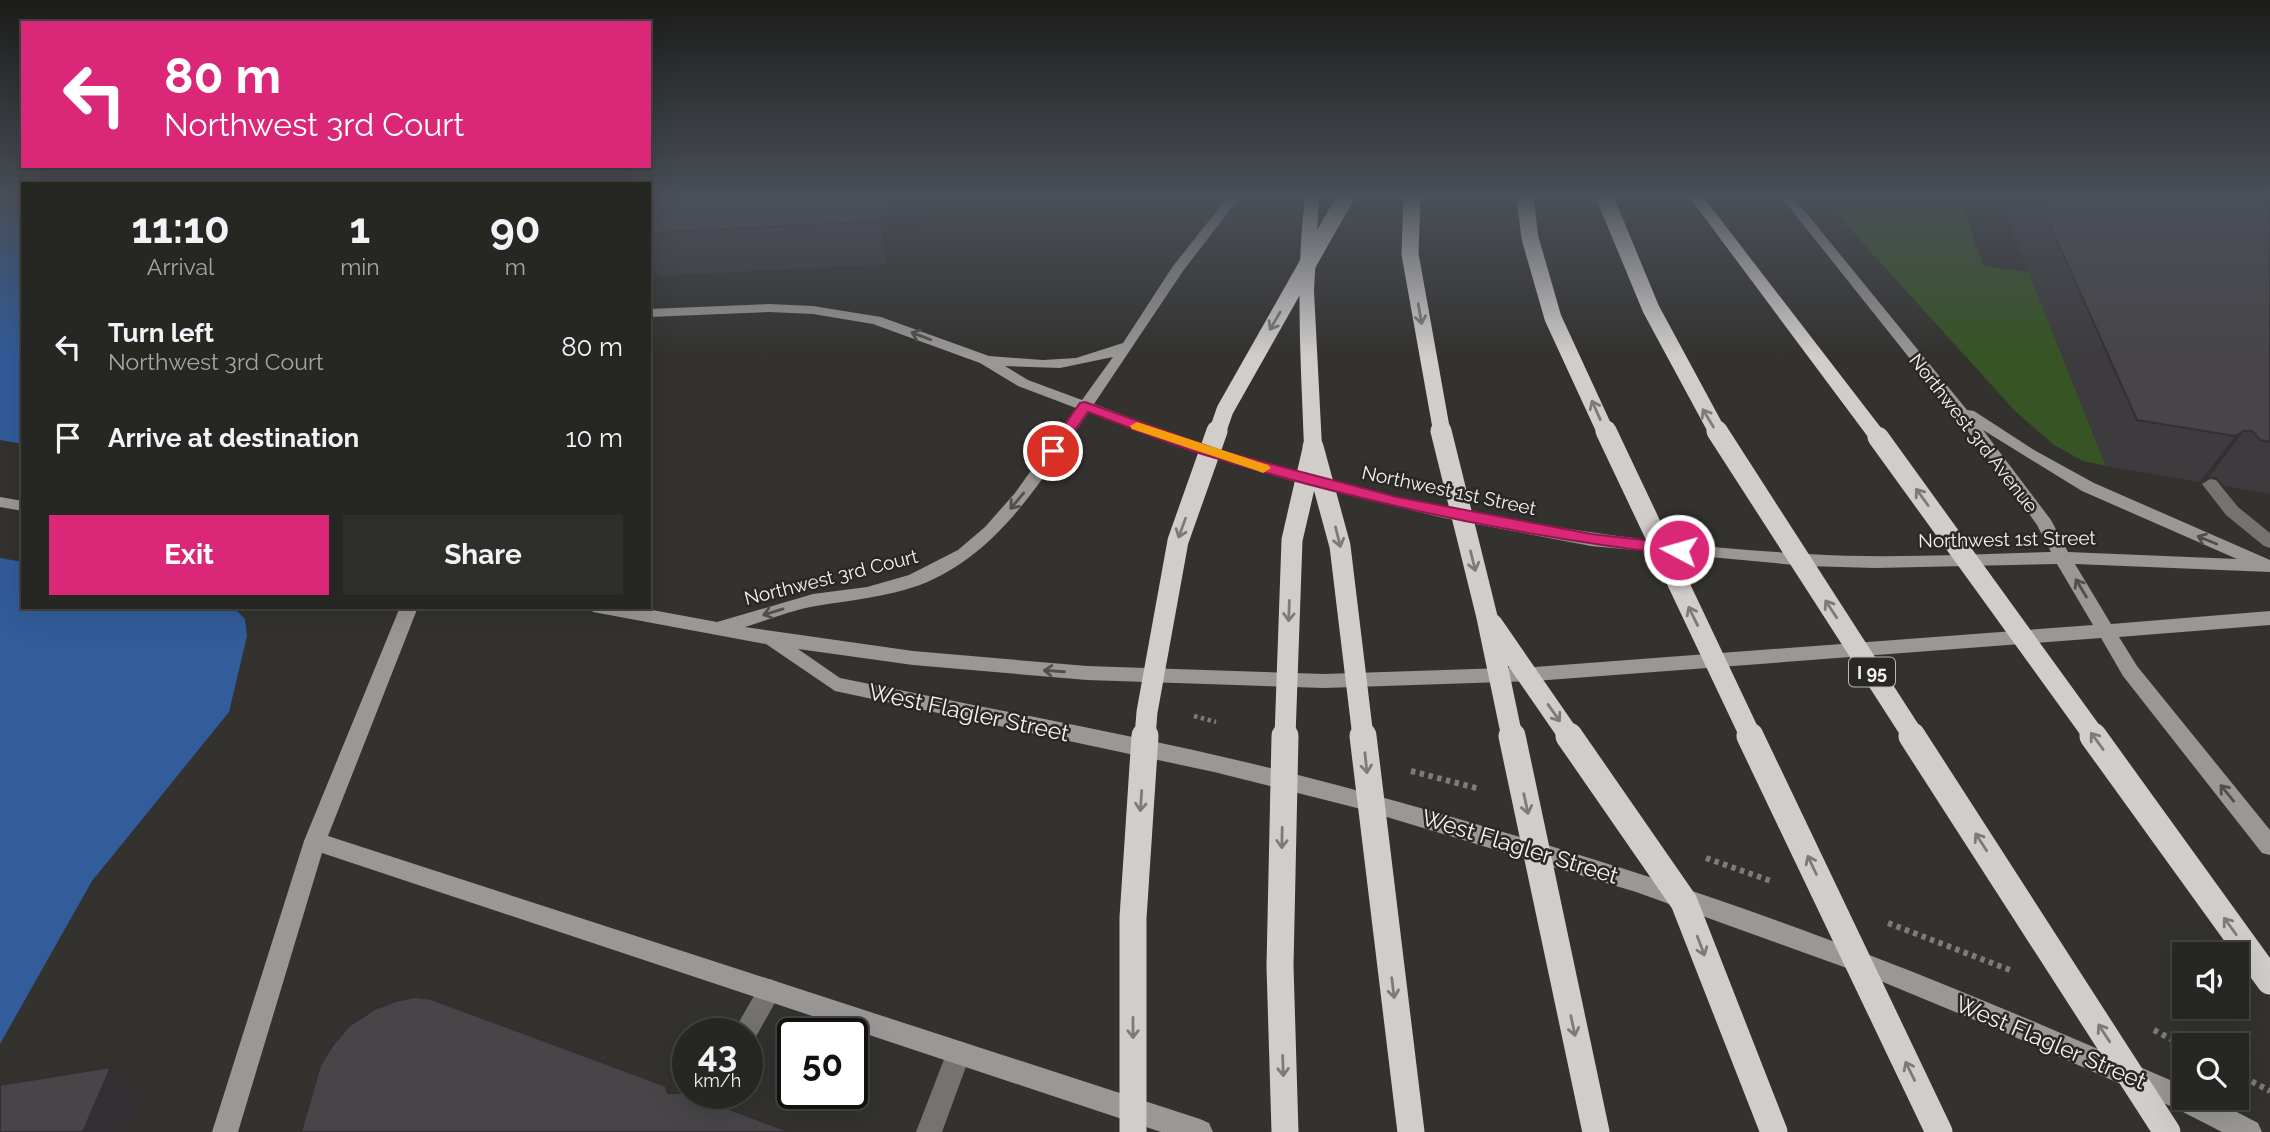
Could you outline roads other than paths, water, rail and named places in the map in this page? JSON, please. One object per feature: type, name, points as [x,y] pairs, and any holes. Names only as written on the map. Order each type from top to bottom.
[{"type":"highway","points":[[1308,251],[1313,447],[1340,546],[1411,1132]]},
{"type":"highway","points":[[1133,1132],[1133,918],[1147,712],[1178,541],[1225,410],[1315,251]]},
{"type":"highway","points":[[1410,251],[1446,458],[1487,617],[1596,1132]]},
{"type":"highway","points":[[1534,251],[1553,318],[1940,1132]]},
{"type":"highway","name":"I 95","points":[[1625,251],[1665,342],[1707,416],[2167,1132]]},
{"type":"highway","points":[[1736,251],[1802,333],[2270,981]]},
{"type":"highway","points":[[1285,1132],[1280,966],[1283,780],[1292,540],[1313,447]]},
{"type":"highway","points":[[1487,617],[1684,902],[1774,1132]]},
{"type":"main road","name":"Northwest 3rd Court","points":[[719,628],[813,600],[867,593],[915,580],[964,554],[999,522],[1021,497],[1192,251]]},
{"type":"main road","name":"Northwest 3rd Avenue","points":[[1830,251],[1999,460],[2045,524],[2062,558],[2147,694],[2270,846]]},
{"type":"main road","name":"Northwest 1st Street","points":[[651,313],[769,308],[848,314],[902,328],[985,360],[1023,383],[1188,445],[1264,468],[1444,513],[1591,540],[1806,561],[2062,558],[2270,566]]},
{"type":"main road","points":[[985,360],[1038,366],[1064,365],[1106,356],[1128,345]]},
{"type":"main road","points":[[1951,402],[2028,453],[2088,487],[2270,566]]},
{"type":"main road","points":[[0,502],[21,506]]},
{"type":"main road","points":[[225,1132],[315,841],[408,609]]},
{"type":"main road","name":"West Flagler Street","points":[[610,609],[769,638],[913,658],[1194,679],[1324,681],[1535,674],[2270,618]]},
{"type":"main road","name":"West Flagler Street","points":[[769,638],[835,684],[1214,764],[1344,796],[1457,827],[1648,886],[1860,961],[2188,1101],[2249,1132]]},
{"type":"main road","points":[[315,841],[1199,1132]]},
{"type":"lane","points":[[2210,484],[2232,511],[2270,542]]},
{"type":"lane","points":[[753,1018],[769,990]]},
{"type":"lane","points":[[929,1132],[959,1053]]},
{"type":"lane","points":[[705,1132],[711,1109]]},
{"type":"water","points":[[0,251],[21,251],[21,609],[235,609],[245,619],[247,636],[229,712],[92,881],[0,1044]]}]
